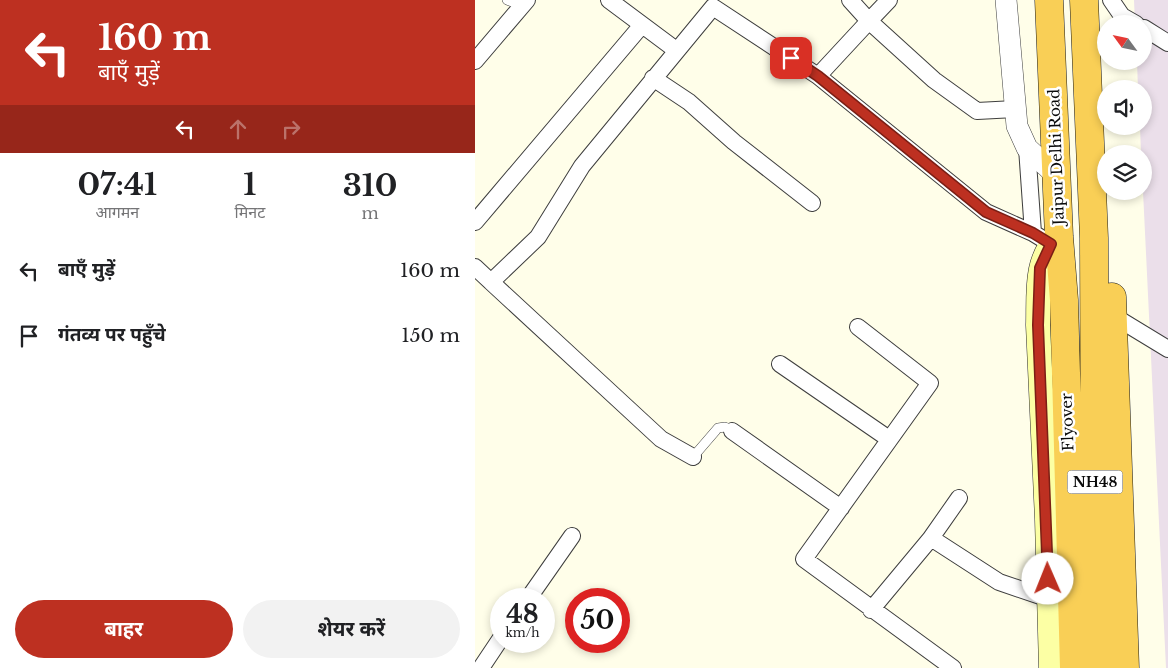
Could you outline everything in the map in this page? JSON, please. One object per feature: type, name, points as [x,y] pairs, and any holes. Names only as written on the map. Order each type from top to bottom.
[{"type":"highway","name":"Jaipur Delhi Road","points":[[1048,238],[1056,175],[1049,0]]},
{"type":"highway","name":"Flyover","points":[[1084,0],[1094,238],[1103,305],[1095,529],[1099,668]]},
{"type":"highway","name":"Flyover","points":[[1048,238],[1064,300],[1074,668]]},
{"type":"highway","points":[[1103,305],[1125,668]]},
{"type":"main road","name":"Jaipur Delhi Road","points":[[1048,238],[1040,268],[1038,325],[1051,668]]},
{"type":"street","points":[[609,0],[676,50]]},
{"type":"street","points":[[850,0],[869,21],[934,80],[977,111],[1015,109]]},
{"type":"street","points":[[818,76],[889,0]]},
{"type":"street","points":[[1006,0],[1017,126],[1027,148],[1048,238]]},
{"type":"street","points":[[1111,0],[1121,15]]},
{"type":"street","points":[[478,50],[525,3]]},
{"type":"street","points":[[491,282],[538,237],[582,166],[713,4],[818,76],[986,212],[1048,238]]},
{"type":"street","points":[[475,222],[642,25]]},
{"type":"street","points":[[1153,34],[1168,43]]},
{"type":"street","points":[[653,78],[689,102],[733,142],[812,203]]},
{"type":"street","points":[[1027,148],[1056,175]]},
{"type":"street","points":[[475,267],[661,439],[693,457]]},
{"type":"street","points":[[1103,305],[1168,349]]},
{"type":"street","points":[[858,327],[930,383],[804,560],[953,668]]},
{"type":"street","points":[[780,364],[889,439]]},
{"type":"street","points":[[732,431],[841,508]]},
{"type":"street","points":[[871,610],[931,538],[959,498]]},
{"type":"street","points":[[536,588],[572,536]]},
{"type":"street","points":[[931,538],[999,582],[1049,599]]},
{"type":"street","points":[[481,668],[491,653]]},
{"type":"lane","points":[[507,0],[525,3]]},
{"type":"lane","points":[[693,457],[718,428],[725,427],[732,431]]},
{"type":"shaded area","points":[[1134,0],[1168,0],[1168,668],[1166,668],[1143,200],[1152,200],[1152,145],[1141,145],[1140,135],[1152,135],[1152,80],[1138,80],[1137,70],[1153,70],[1153,15],[1135,15]]},
{"type":"route","points":[[791,58],[818,76],[986,212],[1033,233],[1051,244],[1040,268],[1038,325],[1048,579]]}]
